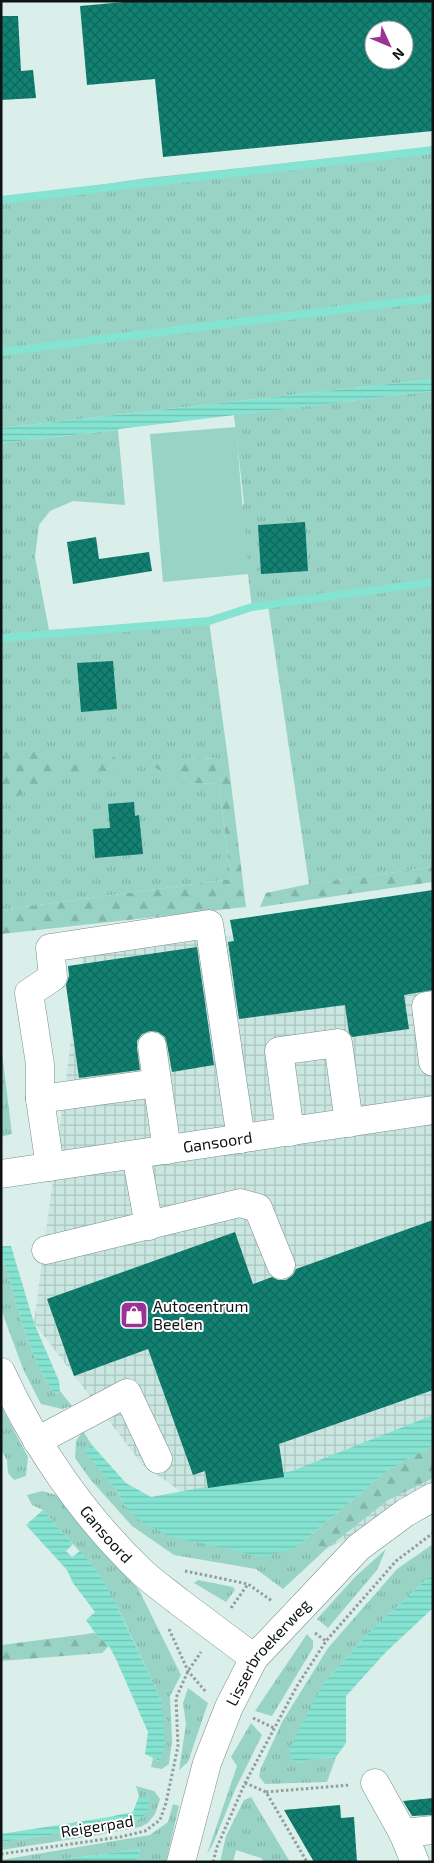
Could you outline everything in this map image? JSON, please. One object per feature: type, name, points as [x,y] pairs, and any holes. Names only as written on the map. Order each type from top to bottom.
[{"type":"street","points":[[50,1168],[40,1099],[40,1064],[30,993],[53,977],[50,948],[209,924],[241,1139]]},
{"type":"street","points":[[433,1005],[426,1006],[433,1062]]},
{"type":"street","points":[[290,1132],[279,1051],[338,1043],[349,1123]]},
{"type":"street","points":[[152,1046],[167,1150]]},
{"type":"street","points":[[40,1099],[157,1083]]},
{"type":"street","name":"Gansoord","points":[[1,1174],[433,1110]]},
{"type":"street","points":[[136,1155],[149,1226]]},
{"type":"street","points":[[46,1250],[240,1203],[258,1208],[280,1264]]},
{"type":"street","name":"Gansoord","points":[[1,1372],[37,1441],[81,1504],[111,1541],[144,1574],[254,1658]]},
{"type":"street","points":[[37,1441],[127,1393],[158,1459]]},
{"type":"street","name":"Lisserbroekerweg","points":[[181,1862],[207,1763],[229,1707],[254,1658],[359,1547],[405,1513],[433,1497]]},
{"type":"street","points":[[375,1783],[403,1833],[415,1862]]},
{"type":"street","points":[[403,1833],[433,1830]]},
{"type":"path","points":[[213,1862],[217,1847],[245,1783],[297,1686],[326,1641],[396,1561],[433,1532]]},
{"type":"path","points":[[144,1574],[186,1571],[248,1584]]},
{"type":"path","name":"Reigerpad","points":[[1,1854],[120,1837],[145,1831],[160,1820],[166,1803],[178,1746],[176,1698],[188,1671]]},
{"type":"path","points":[[245,1783],[266,1792],[375,1783]]},
{"type":"path","points":[[266,1792],[307,1862]]},
{"type":"shaded area","points":[[433,379],[433,391],[1,443],[1,428]]},
{"type":"shaded area","points":[[433,907],[433,1498],[287,1567],[142,1464],[34,1323],[82,957]]},
{"type":"shaded area","points":[[1,1246],[11,1246],[34,1323],[59,1381],[60,1391],[56,1394],[37,1364],[23,1326],[1,1252]]},
{"type":"shaded area","points":[[433,1415],[433,1446],[389,1469],[295,1548],[263,1557],[169,1536],[140,1521],[124,1505],[116,1489],[84,1451],[92,1445],[126,1483],[151,1497],[292,1471]]},
{"type":"shaded area","points":[[43,1510],[73,1544],[66,1551],[72,1557],[80,1551],[97,1571],[113,1598],[161,1700],[165,1747],[159,1761],[145,1754],[148,1732],[116,1659],[109,1646],[95,1633],[86,1620],[95,1612],[73,1583],[67,1570],[26,1525]]},
{"type":"shaded area","points":[[433,1573],[433,1608],[386,1652],[346,1696],[346,1743],[336,1757],[297,1763],[291,1758],[289,1749],[323,1684],[368,1634]]},
{"type":"shaded area","points":[[139,1796],[149,1798],[147,1813],[138,1820],[114,1826],[1,1842],[1,1834],[133,1812]]},
{"type":"shaded area","points":[[140,1849],[137,1862],[45,1862]]},
{"type":"green space","points":[[433,147],[433,379],[1,428],[1,199],[147,178]]},
{"type":"green space","points":[[433,391],[433,867],[309,884],[268,605],[252,607],[240,511],[244,503],[234,415]]},
{"type":"green space","points":[[236,427],[248,574],[163,582],[150,434]]},
{"type":"green space","points":[[118,430],[125,505],[73,501],[50,511],[39,525],[35,557],[49,630],[209,621],[228,759],[182,758],[182,783],[219,784],[231,879],[1,910],[1,443]]},
{"type":"green space","points":[[1,750],[32,750],[57,762],[115,757],[115,771],[60,773],[1,805]]},
{"type":"green space","points":[[182,758],[228,759],[246,907],[1,934],[1,910],[231,879],[219,784],[182,783],[149,764]]},
{"type":"green space","points":[[433,867],[433,882],[260,907],[266,893],[309,884]]},
{"type":"green space","points":[[1,1045],[12,1134],[1,1137]]},
{"type":"green space","points":[[1,1252],[23,1326],[37,1364],[53,1392],[56,1394],[60,1391],[72,1406],[62,1409],[41,1404],[23,1369],[1,1309]]},
{"type":"green space","points":[[1,1406],[28,1457],[26,1476],[14,1480],[8,1473],[7,1460],[1,1450]]},
{"type":"green space","points":[[83,1431],[92,1445],[85,1451],[116,1489],[124,1505],[295,1548],[317,1530],[311,1543],[326,1549],[283,1589],[256,1569],[174,1555],[132,1526],[90,1479],[75,1458],[76,1441]]},
{"type":"green space","points":[[433,1446],[433,1478],[388,1500],[326,1549],[311,1543],[317,1530],[389,1469]]},
{"type":"green space","points":[[42,1491],[56,1495],[87,1533],[139,1590],[181,1675],[170,1696],[172,1740],[169,1764],[162,1769],[151,1767],[153,1758],[158,1761],[161,1700],[121,1614],[97,1571],[43,1510],[32,1505],[27,1495]]},
{"type":"green space","points":[[433,1544],[433,1573],[368,1634],[323,1684],[297,1763],[336,1757],[327,1782],[265,1784],[259,1776],[261,1768],[282,1722],[328,1648],[397,1569]]},
{"type":"green space","points":[[386,1549],[377,1570],[328,1628],[317,1619],[355,1577]]},
{"type":"green space","points":[[198,1580],[233,1587],[235,1590],[226,1602],[194,1583]]},
{"type":"green space","points":[[95,1633],[109,1646],[102,1653],[1,1661],[1,1645]]},
{"type":"green space","points":[[307,1634],[313,1641],[313,1648],[272,1716],[255,1711]]},
{"type":"green space","points":[[188,1688],[208,1703],[188,1762],[179,1770],[186,1724],[183,1703]]},
{"type":"green space","points":[[251,1723],[262,1735],[207,1854],[237,1766],[231,1757]]},
{"type":"green space","points":[[136,1786],[154,1791],[160,1799],[155,1814],[148,1823],[140,1827],[1,1850],[1,1842],[114,1826],[138,1820],[149,1798],[139,1796]]},
{"type":"green space","points":[[251,1797],[290,1862],[264,1862],[261,1858],[236,1850],[233,1862],[220,1862],[226,1836],[244,1800]]},
{"type":"green space","points":[[173,1804],[179,1806],[166,1862],[137,1862],[140,1849],[45,1862],[1,1862],[1,1860],[150,1835],[168,1822]]},
{"type":"building","points":[[135,1],[433,1],[433,131],[163,157],[155,79],[87,85],[80,6]]},
{"type":"building","points":[[1,16],[18,16],[21,71],[33,70],[36,98],[1,100]]},
{"type":"building","points":[[305,522],[308,571],[261,574],[258,525]]},
{"type":"building","points":[[96,537],[99,559],[149,552],[152,571],[73,584],[67,542]]},
{"type":"building","points":[[113,661],[117,709],[81,712],[77,663]]},
{"type":"building","points":[[134,802],[135,816],[139,815],[143,854],[95,858],[93,829],[110,828],[108,804]]},
{"type":"building","points":[[433,890],[433,990],[404,995],[409,1029],[352,1037],[349,1033],[345,1005],[239,1019],[228,942],[234,941],[230,920]]},
{"type":"building","points":[[197,947],[214,1065],[172,1072],[165,1037],[158,1032],[150,1031],[142,1034],[137,1041],[140,1070],[79,1078],[66,985],[69,976],[68,966]]},
{"type":"building","points":[[433,1220],[433,1390],[279,1444],[284,1477],[208,1488],[205,1471],[193,1475],[148,1349],[74,1376],[47,1299],[235,1232],[253,1284],[272,1277],[278,1280],[286,1280],[293,1275],[296,1269]]},
{"type":"building","points":[[433,1798],[433,1815],[412,1816],[403,1801]]},
{"type":"building","points":[[340,1805],[341,1818],[354,1817],[357,1862],[314,1862],[284,1810]]},
{"type":"waterway","points":[[1,200],[433,150]]},
{"type":"waterway","points":[[1,352],[433,298]]},
{"type":"waterway","points":[[1,638],[209,621],[252,607],[433,582]]},
{"type":"place","name":"Autocentrum Beelen","points":[[134,1315]]}]
